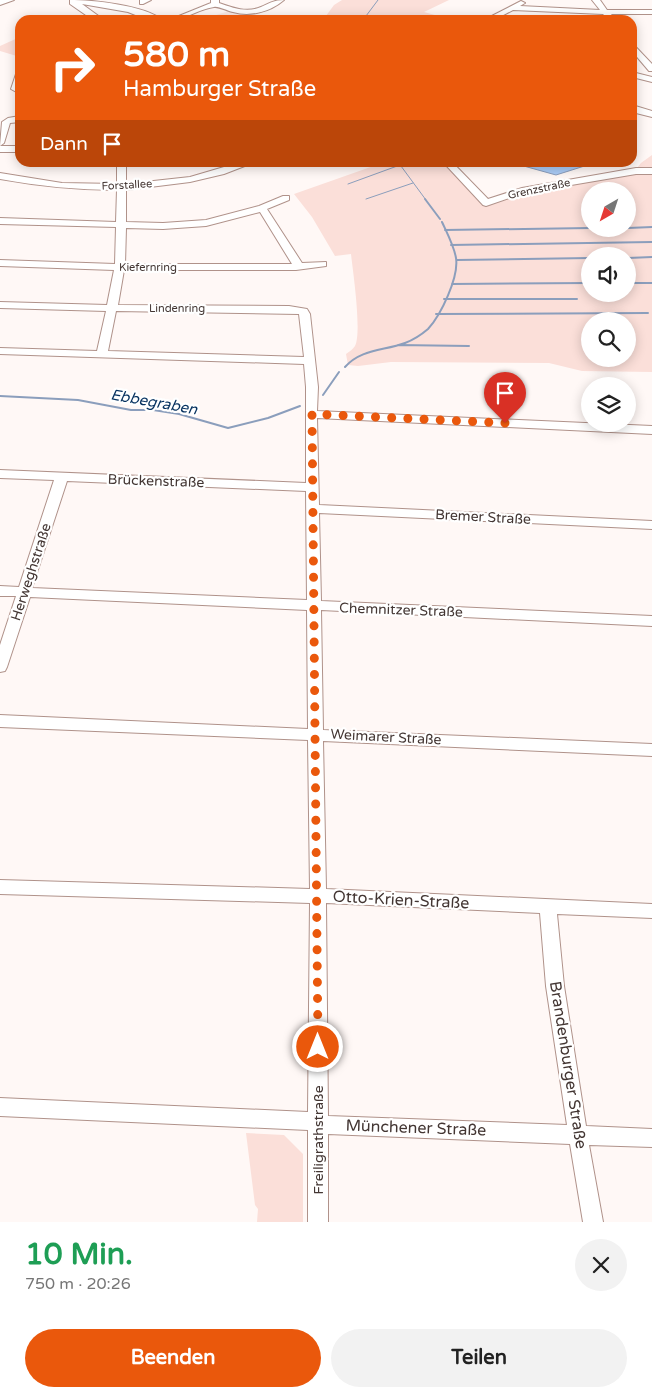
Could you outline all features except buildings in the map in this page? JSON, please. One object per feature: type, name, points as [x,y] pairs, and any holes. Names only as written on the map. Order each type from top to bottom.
[{"type":"main road","points":[[0,2],[8,0]]},
{"type":"main road","points":[[71,0],[92,15]]},
{"type":"main road","points":[[76,0],[130,10],[144,15]]},
{"type":"main road","points":[[637,110],[652,114]]},
{"type":"street","points":[[185,15],[215,2],[227,8],[256,13],[280,0]]},
{"type":"street","points":[[496,15],[526,0]]},
{"type":"street","points":[[596,0],[606,13]]},
{"type":"street","points":[[515,4],[606,13],[652,12]]},
{"type":"street","points":[[209,15],[227,8]]},
{"type":"street","points":[[637,55],[652,69]]},
{"type":"street","points":[[637,76],[652,80]]},
{"type":"street","points":[[0,143],[6,122],[15,120]]},
{"type":"street","points":[[0,148],[15,149]]},
{"type":"street","points":[[102,355],[120,267],[122,167]]},
{"type":"street","name":"Forstallee","points":[[0,176],[50,185],[123,186],[167,183],[200,178],[235,167]]},
{"type":"street","name":"Grenzstraße","points":[[452,167],[486,203],[527,190],[636,171],[652,171]]},
{"type":"street","points":[[0,221],[163,226],[197,224],[230,218],[286,198]]},
{"type":"street","points":[[262,208],[285,242],[297,263],[296,266]]},
{"type":"street","name":"Kiefernring","points":[[0,263],[120,267],[296,266],[322,264]]},
{"type":"street","name":"Lindenring","points":[[0,305],[289,309],[303,311],[312,398]]},
{"type":"street","points":[[0,351],[309,361]]},
{"type":"street","name":"Freiligrathstraße","points":[[312,398],[318,896],[318,1222]]},
{"type":"street","points":[[312,414],[652,433]]},
{"type":"street","name":"Brückenstraße","points":[[0,474],[312,487]]},
{"type":"street","name":"Herweghstraße","points":[[0,667],[62,476]]},
{"type":"street","name":"Bremer Straße","points":[[313,509],[652,524]]},
{"type":"street","name":"Chemnitzer Straße","points":[[0,591],[652,621]]},
{"type":"street","name":"Weimarer Straße","points":[[0,721],[652,750]]},
{"type":"street","name":"Otto-Krien-Straße","points":[[0,887],[318,896],[652,911]]},
{"type":"street","name":"Brandenburger Straße","points":[[548,907],[558,1016],[593,1222]]},
{"type":"street","name":"Münchener Straße","points":[[0,1108],[318,1123],[327,1125],[652,1138]]},
{"type":"shaded area","points":[[342,0],[449,0],[424,12],[435,15],[327,15],[334,5]]},
{"type":"shaded area","points":[[229,11],[252,15],[216,15]]},
{"type":"shaded area","points":[[15,39],[15,56],[0,51],[0,46]]},
{"type":"shaded area","points":[[652,155],[652,372],[582,371],[549,363],[391,362],[358,366],[348,365],[346,354],[355,346],[358,328],[351,254],[335,256],[312,217],[294,194],[371,167],[449,167],[484,205],[511,195],[637,168]]},
{"type":"shaded area","points":[[246,1133],[284,1135],[303,1154],[303,1222],[257,1222],[258,1209],[255,1205]]},
{"type":"water","points":[[527,167],[581,167],[556,175]]},
{"type":"waterway","name":"Ebbegraben","points":[[367,15],[378,0]]},
{"type":"waterway","points":[[348,184],[395,167]]},
{"type":"waterway","name":"Ebbegraben","points":[[402,167],[426,200]]},
{"type":"waterway","points":[[366,199],[413,183]]},
{"type":"waterway","name":"Ebbegraben","points":[[425,199],[440,219]]},
{"type":"waterway","name":"Ebbegraben","points":[[442,222],[446,230]]},
{"type":"waterway","points":[[636,228],[652,227]]},
{"type":"waterway","points":[[446,230],[581,228]]},
{"type":"waterway","name":"Ebbegraben","points":[[446,230],[452,245]]},
{"type":"waterway","points":[[452,245],[652,242]]},
{"type":"waterway","name":"Ebbegraben","points":[[452,245],[456,258],[452,284]]},
{"type":"waterway","points":[[636,258],[652,257]]},
{"type":"waterway","points":[[457,260],[581,258]]},
{"type":"waterway","points":[[452,284],[581,283]]},
{"type":"waterway","points":[[636,283],[652,283]]},
{"type":"waterway","name":"Ebbegraben","points":[[446,299],[452,284]]},
{"type":"waterway","name":"Ebbegraben","points":[[439,314],[446,299]]},
{"type":"waterway","points":[[446,299],[577,299]]},
{"type":"waterway","points":[[439,314],[648,313]]},
{"type":"waterway","name":"Ebbegraben","points":[[400,345],[417,337],[428,329],[439,314]]},
{"type":"waterway","name":"Ebbegraben","points":[[345,367],[351,361],[365,354],[400,345]]},
{"type":"waterway","points":[[400,345],[469,346]]},
{"type":"waterway","name":"Ebbegraben","points":[[323,395],[339,372]]},
{"type":"waterway","name":"Ebbegraben","points":[[0,396],[78,400],[131,410],[153,410],[179,414],[228,428],[268,418],[300,406]]},
{"type":"route","points":[[318,1047],[312,414],[505,423]]}]
